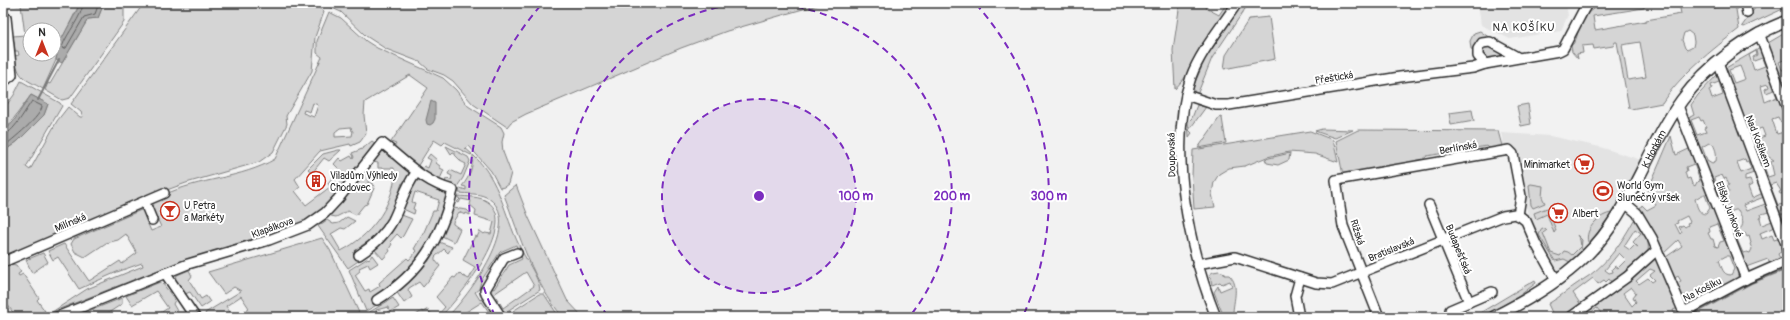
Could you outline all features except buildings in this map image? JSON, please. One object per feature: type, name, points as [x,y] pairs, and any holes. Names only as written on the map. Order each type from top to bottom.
[{"type":"main road","name":"K Horkám","points":[[1494,317],[1529,299],[1556,280],[1589,252],[1610,228],[1678,106],[1693,87],[1718,62],[1759,33],[1787,21]]},
{"type":"street","name":"Doupovská","points":[[1216,317],[1197,264],[1183,190],[1183,109],[1192,76],[1200,58],[1238,3]]},
{"type":"street","name":"Přeštická","points":[[1186,95],[1216,105],[1229,106],[1424,74],[1481,67],[1486,64],[1555,52],[1563,48],[1588,3]]},
{"type":"street","points":[[1745,3],[1747,13]]},
{"type":"street","points":[[3,17],[6,18],[12,74],[3,81]]},
{"type":"street","points":[[1759,33],[1787,107]]},
{"type":"street","points":[[1486,64],[1480,58],[1478,50],[1480,44],[1486,42],[1492,42],[1519,58]]},
{"type":"street","name":"Nad Košíkem","points":[[1718,62],[1786,244],[1787,251]]},
{"type":"street","name":"Elišky Junkové","points":[[1678,106],[1746,279]]},
{"type":"street","name":"Klapálkova","points":[[57,317],[188,264],[269,240],[308,225],[325,213],[338,199],[382,142],[416,173],[441,186],[453,190],[443,224],[423,260],[401,284],[377,300]]},
{"type":"street","name":"Berlínská","points":[[1343,179],[1510,150],[1513,154],[1521,196],[1518,215]]},
{"type":"street","points":[[359,255],[375,243],[387,230],[406,188],[416,173]]},
{"type":"street","name":"Rižská","points":[[1343,179],[1336,180],[1343,226],[1379,317]]},
{"type":"street","name":"Milínská","points":[[3,262],[145,203],[164,193]]},
{"type":"street","points":[[145,203],[152,220]]},
{"type":"street","name":"Na Košíku","points":[[1624,203],[1637,213],[1652,238],[1682,308],[1686,311],[1746,279]]},
{"type":"street","name":"Budapešťská","points":[[1429,205],[1469,302]]},
{"type":"street","name":"Bratislavská","points":[[1197,264],[1235,257],[1316,283],[1328,285],[1362,273],[1506,215],[1518,215]]},
{"type":"street","points":[[1518,215],[1524,218],[1527,223],[1536,244],[1556,280]]},
{"type":"street","points":[[1571,317],[1627,277],[1657,250]]},
{"type":"street","points":[[501,317],[485,290],[504,258],[517,253]]},
{"type":"street","points":[[1746,279],[1787,261]]},
{"type":"street","points":[[165,273],[195,317]]},
{"type":"street","points":[[1299,317],[1295,296],[1300,278]]},
{"type":"street","points":[[1450,310],[1492,292]]},
{"type":"shaded area","points":[[15,3],[80,3],[62,39],[62,22],[23,22],[21,5],[16,5]]},
{"type":"shaded area","points":[[104,3],[124,3],[124,22],[70,98],[62,100],[45,90],[48,83],[50,84],[88,19],[98,18]]},
{"type":"shaded area","points":[[144,3],[314,3],[324,12],[315,37],[312,71],[286,116],[287,124],[273,152],[259,162],[186,183],[80,223],[3,258],[3,152],[18,141],[44,115],[48,104],[31,95],[3,133],[3,110],[14,95],[21,81],[60,103],[62,106],[26,167],[30,170],[57,121],[68,107],[80,117],[83,117],[81,112],[71,104]]},
{"type":"shaded area","points":[[321,3],[824,3],[727,31],[681,48],[526,114],[511,122],[507,127],[473,104],[453,81],[444,75],[428,69],[420,62],[386,49],[366,36],[341,12]]},
{"type":"shaded area","points":[[1180,3],[1209,3],[1206,8],[1219,15],[1227,3],[1233,3],[1188,74],[1175,89],[1173,50]]},
{"type":"shaded area","points":[[1249,3],[1212,58],[1197,95],[1195,94],[1193,87],[1206,57],[1239,7]]},
{"type":"shaded area","points":[[1478,3],[1566,3],[1568,15],[1561,31],[1510,39],[1481,25]]},
{"type":"shaded area","points":[[1620,3],[1655,3],[1644,6],[1644,8],[1593,16],[1595,30],[1681,14],[1679,3],[1712,3],[1713,8],[1728,5],[1728,3],[1735,3],[1739,29],[1687,73],[1662,103],[1631,109],[1629,108],[1617,42],[1615,42],[1613,46],[1594,49],[1593,45],[1582,46],[1583,53],[1577,54],[1578,59],[1572,52],[1571,46],[1576,40],[1581,23],[1589,12],[1598,7]],"holes":[[[1688,31],[1693,35],[1694,42],[1693,47],[1687,50],[1682,40],[1684,33]],[[1640,42],[1646,77],[1628,80],[1622,45]]]},
{"type":"shaded area","points":[[1755,3],[1787,3],[1787,7],[1744,27],[1742,26],[1755,8]]},
{"type":"shaded area","points":[[329,12],[341,18],[366,41],[377,48],[443,78],[456,90],[468,106],[501,127],[504,133],[502,142],[503,152],[511,173],[508,184],[500,188],[491,171],[469,146],[465,148],[472,154],[471,155],[445,142],[442,145],[434,140],[417,167],[394,147],[396,144],[391,142],[428,88],[410,75],[365,102],[364,115],[366,134],[360,142],[351,146],[350,144],[320,151],[295,179],[300,187],[295,191],[306,205],[330,187],[328,183],[339,169],[334,164],[339,158],[342,161],[351,156],[353,159],[354,157],[352,153],[362,149],[372,141],[376,144],[361,161],[361,164],[359,163],[356,168],[357,169],[354,169],[350,174],[352,176],[349,176],[345,181],[347,182],[340,188],[342,189],[341,191],[339,190],[335,194],[336,196],[333,196],[329,201],[331,203],[328,203],[324,207],[325,209],[310,220],[300,225],[221,252],[181,261],[52,312],[87,289],[143,266],[142,263],[117,272],[79,289],[58,257],[53,260],[48,251],[64,244],[89,281],[120,261],[122,264],[137,253],[126,234],[118,240],[106,243],[85,257],[75,252],[71,244],[74,239],[141,210],[144,211],[150,221],[147,222],[151,231],[161,227],[152,207],[154,202],[165,198],[164,195],[191,185],[248,171],[275,159],[322,57],[317,53],[317,41]],"holes":[[[313,103],[318,105],[314,117],[303,113],[304,110],[310,112]],[[351,127],[353,131],[352,136],[335,137],[335,132],[340,128]]]},
{"type":"shaded area","points":[[1269,17],[1275,59],[1224,69],[1226,55],[1249,19]]},
{"type":"shaded area","points":[[1480,31],[1490,38],[1474,50],[1471,49],[1470,41],[1474,33]]},
{"type":"shaded area","points":[[1785,33],[1787,36],[1787,61],[1786,59],[1779,62],[1782,70],[1787,69],[1787,80],[1782,81],[1783,84],[1787,82],[1787,98],[1768,43]]},
{"type":"shaded area","points":[[22,35],[22,62],[55,62],[43,89],[27,80],[20,74],[15,56],[19,55],[18,51],[15,51],[13,36]]},
{"type":"shaded area","points":[[1489,45],[1501,52],[1501,57],[1486,59],[1481,53],[1482,48]]},
{"type":"shaded area","points":[[1762,47],[1787,120],[1787,125],[1784,122],[1781,123],[1778,117],[1772,119],[1777,134],[1787,131],[1787,148],[1785,149],[1787,154],[1787,173],[1781,176],[1783,179],[1786,178],[1787,193],[1780,194],[1779,192],[1781,191],[1776,183],[1770,185],[1778,205],[1785,204],[1783,196],[1787,194],[1787,208],[1780,211],[1781,214],[1787,214],[1787,223],[1784,224],[1787,229],[1787,236],[1724,69]],"holes":[[[1756,51],[1757,55],[1753,57],[1754,61],[1762,58],[1765,66],[1754,70],[1749,55]],[[1740,66],[1745,79],[1734,83],[1729,70]],[[1768,84],[1769,87],[1765,89],[1766,93],[1774,90],[1777,97],[1765,102],[1761,86]],[[1762,128],[1765,136],[1754,140],[1751,132]],[[1765,152],[1767,156],[1774,160],[1771,162],[1774,175],[1768,177],[1759,154]]]},
{"type":"shaded area","points":[[1718,74],[1756,175],[1754,173],[1745,176],[1745,181],[1750,180],[1752,185],[1748,187],[1752,198],[1763,193],[1764,197],[1743,205],[1746,211],[1768,203],[1777,226],[1760,233],[1762,239],[1772,235],[1774,240],[1780,238],[1785,251],[1785,255],[1782,251],[1778,254],[1780,258],[1770,263],[1768,259],[1746,267],[1688,118],[1694,115],[1691,105],[1698,95]],"holes":[[[1719,82],[1723,95],[1712,99],[1709,90],[1712,88],[1711,85]],[[1699,117],[1701,121],[1703,120],[1706,127],[1704,128],[1706,132],[1697,135],[1691,120]],[[1709,143],[1713,144],[1715,148],[1716,161],[1712,163],[1707,160],[1702,147]],[[1745,159],[1746,162],[1748,161],[1751,169],[1741,173],[1737,162]],[[1722,175],[1724,179],[1726,178],[1729,185],[1727,186],[1729,191],[1727,195],[1720,195],[1714,178]],[[1738,210],[1743,224],[1740,229],[1733,226],[1728,213]],[[1769,212],[1772,221],[1762,225],[1760,218],[1762,217],[1761,214]],[[1745,233],[1747,237],[1749,236],[1752,249],[1750,253],[1743,253],[1736,237]]]},
{"type":"shaded area","points":[[1528,104],[1531,124],[1521,126],[1517,106]]},
{"type":"shaded area","points":[[1197,105],[1206,107],[1189,130],[1192,133],[1189,137],[1188,122],[1192,118]]},
{"type":"shaded area","points":[[1472,110],[1474,121],[1451,125],[1449,113]]},
{"type":"shaded area","points":[[1220,117],[1222,118],[1226,143],[1198,148]]},
{"type":"shaded area","points":[[1322,129],[1353,130],[1335,138],[1315,131]]},
{"type":"shaded area","points":[[1358,130],[1498,131],[1502,146],[1487,150],[1489,148],[1487,146],[1427,156],[1420,162],[1343,175],[1336,141]]},
{"type":"shaded area","points":[[1310,131],[1333,140],[1338,162],[1315,154],[1289,152],[1267,157],[1245,166],[1229,168],[1219,174],[1214,182],[1212,194],[1215,207],[1194,209],[1192,176],[1193,150]]},
{"type":"shaded area","points":[[1501,133],[1550,136],[1600,147],[1641,160],[1612,215],[1579,255],[1558,270],[1551,262],[1527,211],[1516,150],[1512,148],[1504,148]]},
{"type":"shaded area","points":[[1671,136],[1676,155],[1691,148],[1738,268],[1738,279],[1686,308],[1682,305],[1690,299],[1687,295],[1679,299],[1676,284],[1681,281],[1678,276],[1673,279],[1639,210],[1642,205],[1647,210],[1656,205],[1654,201],[1657,198],[1648,190]],"holes":[[[1694,164],[1700,181],[1697,182],[1695,186],[1692,184],[1690,178],[1687,179],[1685,172],[1687,171],[1686,167]],[[1705,195],[1710,208],[1706,214],[1701,213],[1697,207],[1695,199]],[[1687,216],[1690,222],[1687,223],[1688,225],[1685,227],[1683,225],[1679,227],[1682,232],[1680,234],[1675,224],[1678,223],[1677,221]],[[1717,224],[1724,241],[1720,242],[1718,247],[1715,246],[1713,239],[1711,239],[1708,233],[1710,232],[1709,227]],[[1678,240],[1682,246],[1666,257],[1663,254]],[[1729,256],[1734,269],[1731,275],[1726,274],[1719,260]]]},
{"type":"shaded area","points":[[446,146],[468,157],[470,161],[463,178],[456,188],[445,183],[446,179],[451,180],[452,176],[448,174],[450,170],[461,175],[466,164],[460,161],[455,153],[453,152],[451,154]]},
{"type":"shaded area","points":[[341,150],[329,161],[324,158],[312,173],[308,169],[323,154]]},
{"type":"shaded area","points":[[384,151],[390,158],[392,158],[390,154],[409,171],[409,176],[405,184],[402,183],[400,189],[402,190],[401,193],[399,193],[397,203],[395,202],[393,208],[395,209],[388,217],[390,219],[386,221],[383,226],[385,227],[382,230],[381,229],[377,234],[378,235],[370,241],[371,242],[369,245],[367,242],[361,246],[370,253],[348,268],[318,226],[327,220],[333,224],[339,223],[347,217],[355,221],[345,229],[341,228],[331,234],[341,251],[361,238],[370,229],[384,210],[393,188],[395,176],[394,168],[378,168],[378,163],[373,162],[381,152]]},
{"type":"shaded area","points":[[1290,153],[1289,160],[1278,165],[1267,163],[1265,159]]},
{"type":"shaded area","points":[[430,154],[437,160],[436,163],[440,166],[440,168],[444,170],[439,181],[422,170],[424,166],[428,168],[431,160],[427,158]]},
{"type":"shaded area","points":[[473,155],[482,165],[495,186],[521,250],[537,279],[540,290],[504,313],[499,305],[500,303],[503,308],[534,286],[526,272],[494,294],[498,300],[495,300],[491,294],[490,287],[494,289],[509,265],[522,259],[516,245],[500,252],[481,281],[479,289],[475,292],[480,300],[483,298],[485,300],[495,317],[489,317],[491,315],[482,302],[458,317],[447,317],[467,293],[490,258],[497,239],[500,222],[497,207],[486,197],[476,194],[459,193],[460,188],[466,190],[466,187],[462,186],[470,171]]},
{"type":"shaded area","points":[[369,167],[368,183],[372,183],[372,185],[375,186],[367,204],[364,205],[356,215],[348,211],[336,217],[331,216],[330,212],[336,206],[338,207],[342,202],[341,200],[350,189],[352,190],[355,186],[353,185],[355,182],[357,183],[362,177],[361,175]]},
{"type":"shaded area","points":[[418,178],[447,193],[442,212],[444,213],[424,254],[391,285],[391,297],[366,311],[349,270],[368,258],[369,259],[372,255],[378,263],[370,268],[368,264],[359,268],[360,271],[355,275],[365,291],[369,289],[370,292],[380,286],[379,283],[407,258],[409,260],[417,251],[414,249],[424,232],[433,211],[436,211],[439,200],[415,192],[412,202],[415,203],[413,209],[415,210],[414,214],[403,209],[415,179]]},
{"type":"shaded area","points":[[516,185],[528,216],[567,300],[583,317],[563,317],[543,289],[535,274],[504,195]]},
{"type":"shaded area","points":[[1529,185],[1543,186],[1542,197],[1545,203],[1533,208],[1531,205]]},
{"type":"shaded area","points":[[458,196],[474,197],[485,200],[496,213],[497,227],[492,244],[472,279],[460,295],[440,317],[436,317],[445,307],[436,297],[453,277],[455,278],[459,273],[463,277],[469,279],[475,267],[463,260],[475,236],[477,237],[480,231],[484,234],[491,234],[494,222],[475,216],[476,210],[470,205],[471,201],[461,199],[459,203],[457,202],[460,199]]},
{"type":"shaded area","points":[[453,208],[467,210],[470,213],[470,215],[466,213],[465,215],[459,212],[453,222],[453,224],[460,229],[454,242],[442,236],[447,221],[449,221],[451,215],[449,214]]},
{"type":"shaded area","points":[[1547,208],[1556,230],[1554,233],[1547,214],[1536,219],[1534,213]]},
{"type":"shaded area","points":[[1612,213],[1590,243],[1588,242],[1588,232],[1594,223],[1603,216]]},
{"type":"shaded area","points":[[399,214],[412,219],[403,236],[401,238],[397,234],[390,242],[392,244],[389,249],[390,251],[383,259],[374,249],[378,244],[380,245],[391,231]]},
{"type":"shaded area","points":[[1634,220],[1636,220],[1647,241],[1647,254],[1612,283],[1609,279],[1606,282],[1604,280],[1598,284],[1593,278],[1573,293],[1581,305],[1563,317],[1554,317],[1548,304],[1598,269],[1612,254]],"holes":[[[1635,229],[1641,233],[1633,242],[1638,247],[1635,245],[1630,250],[1624,246]],[[1619,253],[1626,260],[1618,268],[1615,266],[1612,269],[1613,272],[1609,273],[1605,270]]]},
{"type":"shaded area","points":[[1542,228],[1547,230],[1543,233],[1551,253],[1560,256],[1564,251],[1572,255],[1581,246],[1577,235],[1582,240],[1581,251],[1570,262],[1564,259],[1555,261],[1539,235]]},
{"type":"shaded area","points":[[322,238],[330,250],[361,317],[236,317],[249,308],[241,296],[226,306],[233,317],[207,317],[205,313],[241,291],[234,287],[224,294],[208,272]]},
{"type":"shaded area","points":[[439,242],[452,247],[448,253],[444,249],[435,257],[435,260],[440,266],[423,287],[419,282],[409,288],[408,290],[412,297],[404,303],[396,291],[401,287],[402,289],[407,284],[407,281],[409,282],[413,278],[413,275],[415,276],[419,272],[419,269],[421,270],[426,264],[425,262],[428,262],[431,257],[431,253],[433,254],[436,249],[434,248]]},
{"type":"shaded area","points":[[43,253],[48,262],[32,273],[26,260]]},
{"type":"shaded area","points":[[1657,257],[1679,308],[1673,310],[1676,317],[1604,317],[1597,308],[1590,313],[1592,317],[1588,314],[1577,317],[1631,279]],"holes":[[[1650,269],[1655,271],[1650,275],[1655,280],[1652,282],[1648,278],[1639,284],[1636,281]],[[1631,287],[1636,293],[1633,297],[1636,302],[1632,306],[1623,293]]]},
{"type":"shaded area","points":[[10,264],[16,265],[21,272],[18,274],[19,276],[23,274],[39,298],[37,300],[45,311],[33,317],[10,317],[14,314],[3,298],[3,268]]},
{"type":"shaded area","points":[[1787,266],[1787,317],[1684,317],[1745,282]]},
{"type":"shaded area","points":[[189,270],[192,276],[189,280],[201,299],[206,296],[210,302],[201,308],[190,292],[185,294],[175,279],[177,275]]},
{"type":"shaded area","points":[[1219,271],[1225,273],[1224,275],[1229,275],[1235,284],[1233,317],[1224,317],[1214,292],[1218,286],[1220,291],[1232,286],[1230,281],[1212,285],[1210,274]]},
{"type":"shaded area","points":[[1535,280],[1536,283],[1519,296],[1484,316],[1473,317]]},
{"type":"shaded area","points":[[160,282],[175,300],[173,304],[177,311],[169,317],[154,317],[168,308],[156,291],[132,305],[126,296]]},
{"type":"shaded area","points":[[539,294],[544,294],[559,317],[512,317],[509,313],[511,312],[513,315],[515,313],[513,311]]},
{"type":"shaded area","points":[[122,298],[122,304],[102,317],[74,317]]},
{"type":"shaded area","points":[[393,298],[399,307],[389,313],[388,307],[376,310],[378,317],[368,317],[368,313]]},
{"type":"shaded area","points":[[428,309],[429,312],[436,317],[413,317]]},
{"type":"water","points":[[80,3],[104,3],[98,18],[88,19],[62,63],[60,62],[62,62],[62,39]]},
{"type":"water","points":[[31,95],[48,104],[44,115],[18,141],[3,152],[3,133],[13,122]]},
{"type":"water","points":[[431,101],[435,103],[435,119],[430,125],[427,124],[426,120]]},
{"type":"waterway","points":[[38,100],[58,62]]},
{"type":"waterway","points":[[1688,317],[1751,283],[1787,269]]},
{"type":"place","name":"Minimarket","points":[[1584,164]]},
{"type":"place","name":"Viladům Výhledy Chodovec","points":[[316,181]]},
{"type":"place","name":"World Gym Slunečný vršek","points":[[1603,191]]},
{"type":"place","name":"U Petra a Markéty","points":[[170,211]]},
{"type":"place","name":"Albert","points":[[1558,213]]},
{"type":"district","name":"NA KOŠÍKU","points":[[1524,27]]}]
